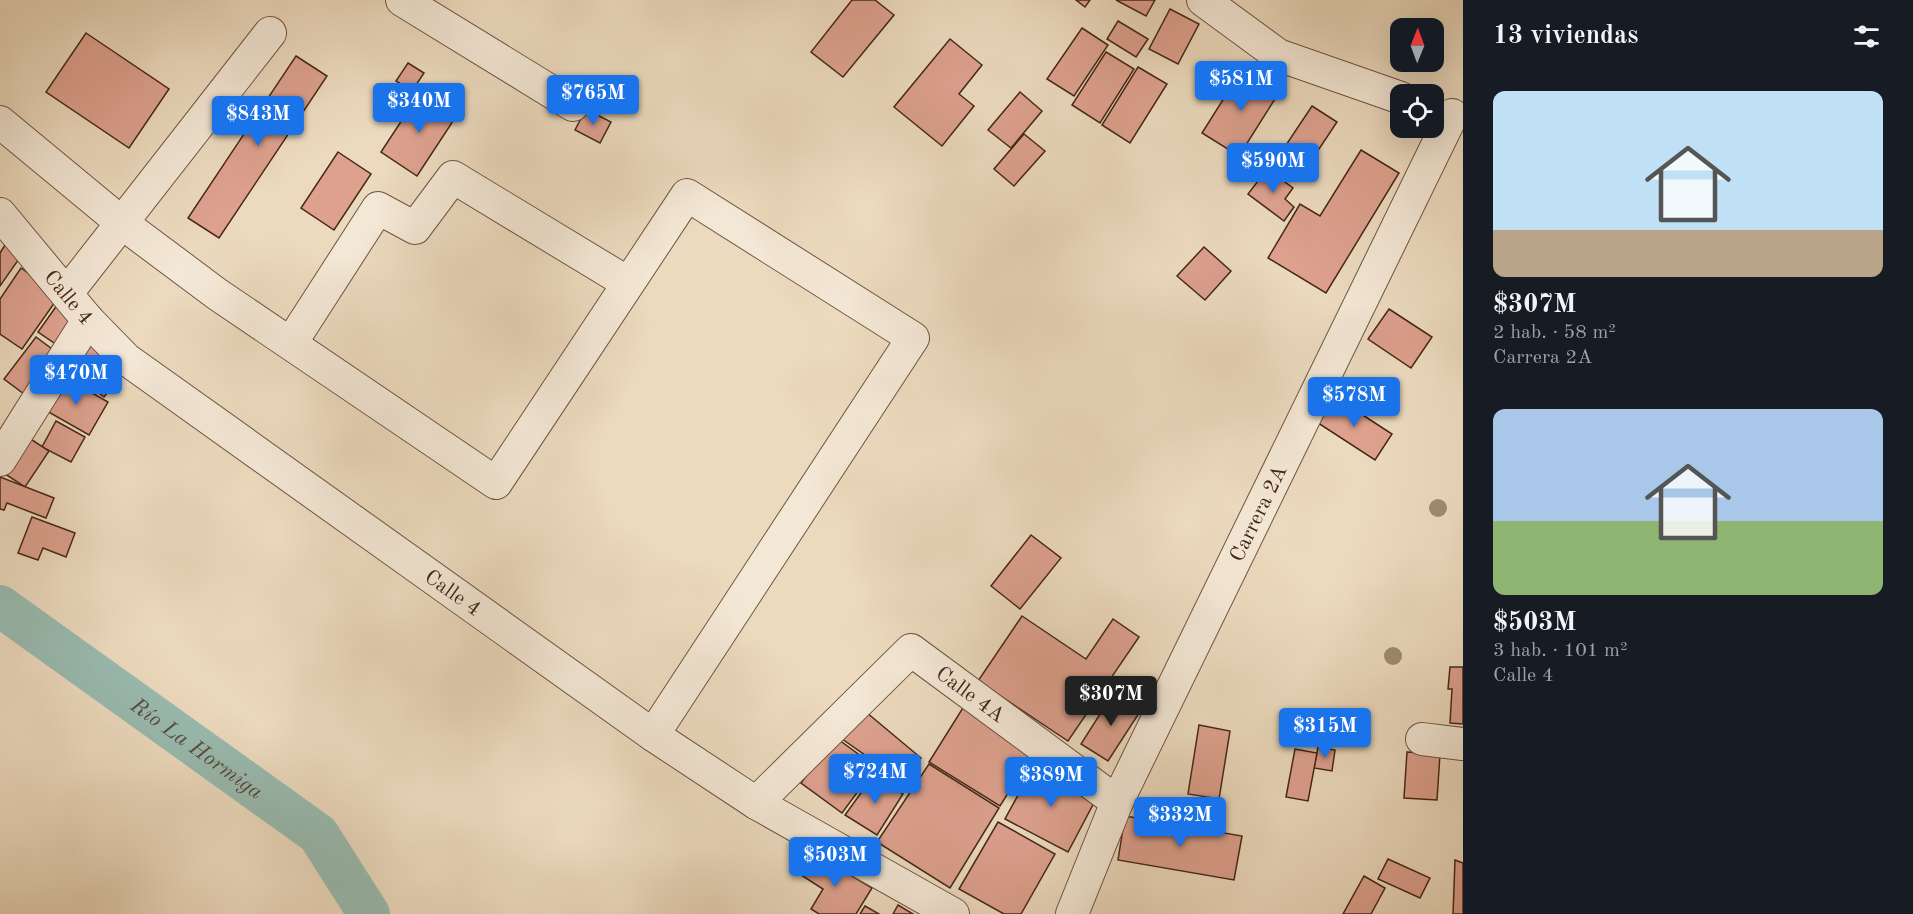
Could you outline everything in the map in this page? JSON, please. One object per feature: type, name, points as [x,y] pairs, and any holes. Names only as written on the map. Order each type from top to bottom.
[{"type":"street","points":[[402,0],[573,105]]},
{"type":"street","points":[[1203,0],[1278,55],[1390,94]]},
{"type":"street","points":[[67,293],[270,33]]},
{"type":"street","name":"Carrera 2A","points":[[1072,914],[1117,802],[1450,113]]},
{"type":"street","points":[[0,122],[122,223],[217,294],[496,483],[687,195],[913,338],[653,735]]},
{"type":"street","points":[[291,343],[378,208],[415,228],[453,177],[628,283]]},
{"type":"street","name":"Calle 4","points":[[0,214],[88,320],[126,359],[653,735],[756,802],[953,914]]},
{"type":"street","points":[[0,460],[88,320]]},
{"type":"street","name":"Calle 4A","points":[[756,802],[911,650],[1117,802]]},
{"type":"street","points":[[1422,739],[1463,744]]},
{"type":"building","points":[[852,0],[875,0],[894,15],[843,77],[811,52]]},
{"type":"building","points":[[1076,0],[1090,0],[1085,7]]},
{"type":"building","points":[[1116,0],[1155,0],[1146,16]]},
{"type":"building","points":[[1170,9],[1199,24],[1178,64],[1149,49]]},
{"type":"building","points":[[1118,21],[1148,39],[1136,57],[1107,39]]},
{"type":"building","points":[[1082,28],[1108,45],[1074,96],[1047,79]]},
{"type":"building","points":[[86,33],[169,89],[129,148],[46,92]]},
{"type":"building","points":[[950,39],[982,65],[959,94],[974,106],[942,146],[894,107]]},
{"type":"building","points":[[1106,52],[1134,69],[1100,123],[1072,105]]},
{"type":"building","points":[[296,56],[327,76],[219,238],[188,218]]},
{"type":"building","points":[[408,63],[424,73],[412,91],[396,81]]},
{"type":"building","points":[[1138,67],[1167,84],[1130,143],[1102,125]]},
{"type":"building","points":[[1243,68],[1280,91],[1239,156],[1202,133]]},
{"type":"building","points":[[421,91],[457,115],[417,176],[381,152]]},
{"type":"building","points":[[1020,92],[1042,111],[1011,148],[988,130]]},
{"type":"building","points":[[1312,106],[1337,122],[1301,176],[1276,160]]},
{"type":"building","points":[[586,109],[611,122],[600,143],[575,130]]},
{"type":"building","points":[[1024,134],[1045,151],[1014,186],[994,169]]},
{"type":"building","points":[[1361,150],[1399,173],[1326,293],[1268,258],[1300,204],[1320,216]]},
{"type":"building","points":[[338,152],[371,174],[334,230],[301,208]]},
{"type":"building","points":[[1267,169],[1293,188],[1285,199],[1294,207],[1284,221],[1248,194]]},
{"type":"building","points":[[5,245],[21,256],[0,286],[0,253]]},
{"type":"building","points":[[1204,247],[1231,271],[1205,300],[1177,276]]},
{"type":"building","points":[[21,268],[60,295],[22,349],[0,334],[0,299]]},
{"type":"building","points":[[60,301],[84,318],[63,349],[38,332]]},
{"type":"building","points":[[1389,309],[1432,337],[1411,368],[1368,339]]},
{"type":"building","points":[[36,337],[60,355],[28,397],[4,379]]},
{"type":"building","points":[[90,337],[128,366],[104,397],[66,368]]},
{"type":"building","points":[[64,377],[108,402],[89,435],[45,410]]},
{"type":"building","points":[[1332,395],[1392,434],[1375,460],[1315,421]]},
{"type":"building","points":[[56,421],[85,437],[71,462],[42,447]]},
{"type":"building","points":[[26,436],[49,451],[25,487],[2,472]]},
{"type":"building","points":[[0,477],[54,498],[46,518],[7,503],[4,510],[0,509]]},
{"type":"building","points":[[32,517],[75,533],[66,557],[43,548],[38,560],[18,553]]},
{"type":"building","points":[[1031,535],[1061,558],[1020,609],[991,586]]},
{"type":"building","points":[[1022,616],[1086,659],[1113,619],[1139,637],[1068,741],[978,681]]},
{"type":"building","points":[[1450,667],[1463,667],[1463,724],[1450,723],[1452,689],[1448,689]]},
{"type":"building","points":[[1114,692],[1141,710],[1108,761],[1081,744]]},
{"type":"building","points":[[966,703],[1037,747],[1000,806],[929,762]]},
{"type":"building","points":[[860,707],[921,758],[902,781],[835,734]]},
{"type":"building","points":[[1199,725],[1230,731],[1219,799],[1188,794]]},
{"type":"building","points":[[835,737],[876,767],[842,813],[801,783]]},
{"type":"building","points":[[1318,747],[1335,750],[1332,771],[1314,768]]},
{"type":"building","points":[[1295,749],[1317,753],[1308,801],[1286,797]]},
{"type":"building","points":[[1407,752],[1440,754],[1437,800],[1404,798]]},
{"type":"building","points":[[929,764],[999,808],[950,888],[877,842]]},
{"type":"building","points":[[1035,764],[1097,797],[1068,852],[1005,819]]},
{"type":"building","points":[[874,775],[903,794],[877,835],[845,815]]},
{"type":"building","points":[[1125,816],[1242,836],[1234,880],[1118,860]]},
{"type":"building","points":[[998,822],[1055,854],[1021,914],[1004,914],[959,889]]},
{"type":"building","points":[[815,853],[872,888],[856,914],[819,914],[811,909],[823,889],[801,875]]},
{"type":"building","points":[[1388,859],[1430,878],[1420,898],[1378,879]]},
{"type":"building","points":[[1455,860],[1463,863],[1463,914],[1453,914]]},
{"type":"building","points":[[1364,876],[1385,888],[1371,914],[1343,914]]},
{"type":"building","points":[[898,905],[913,914],[893,914]]},
{"type":"building","points":[[865,906],[879,914],[860,914]]},
{"type":"waterway","name":"Río La Hormiga","points":[[0,606],[318,834],[369,914]]}]
